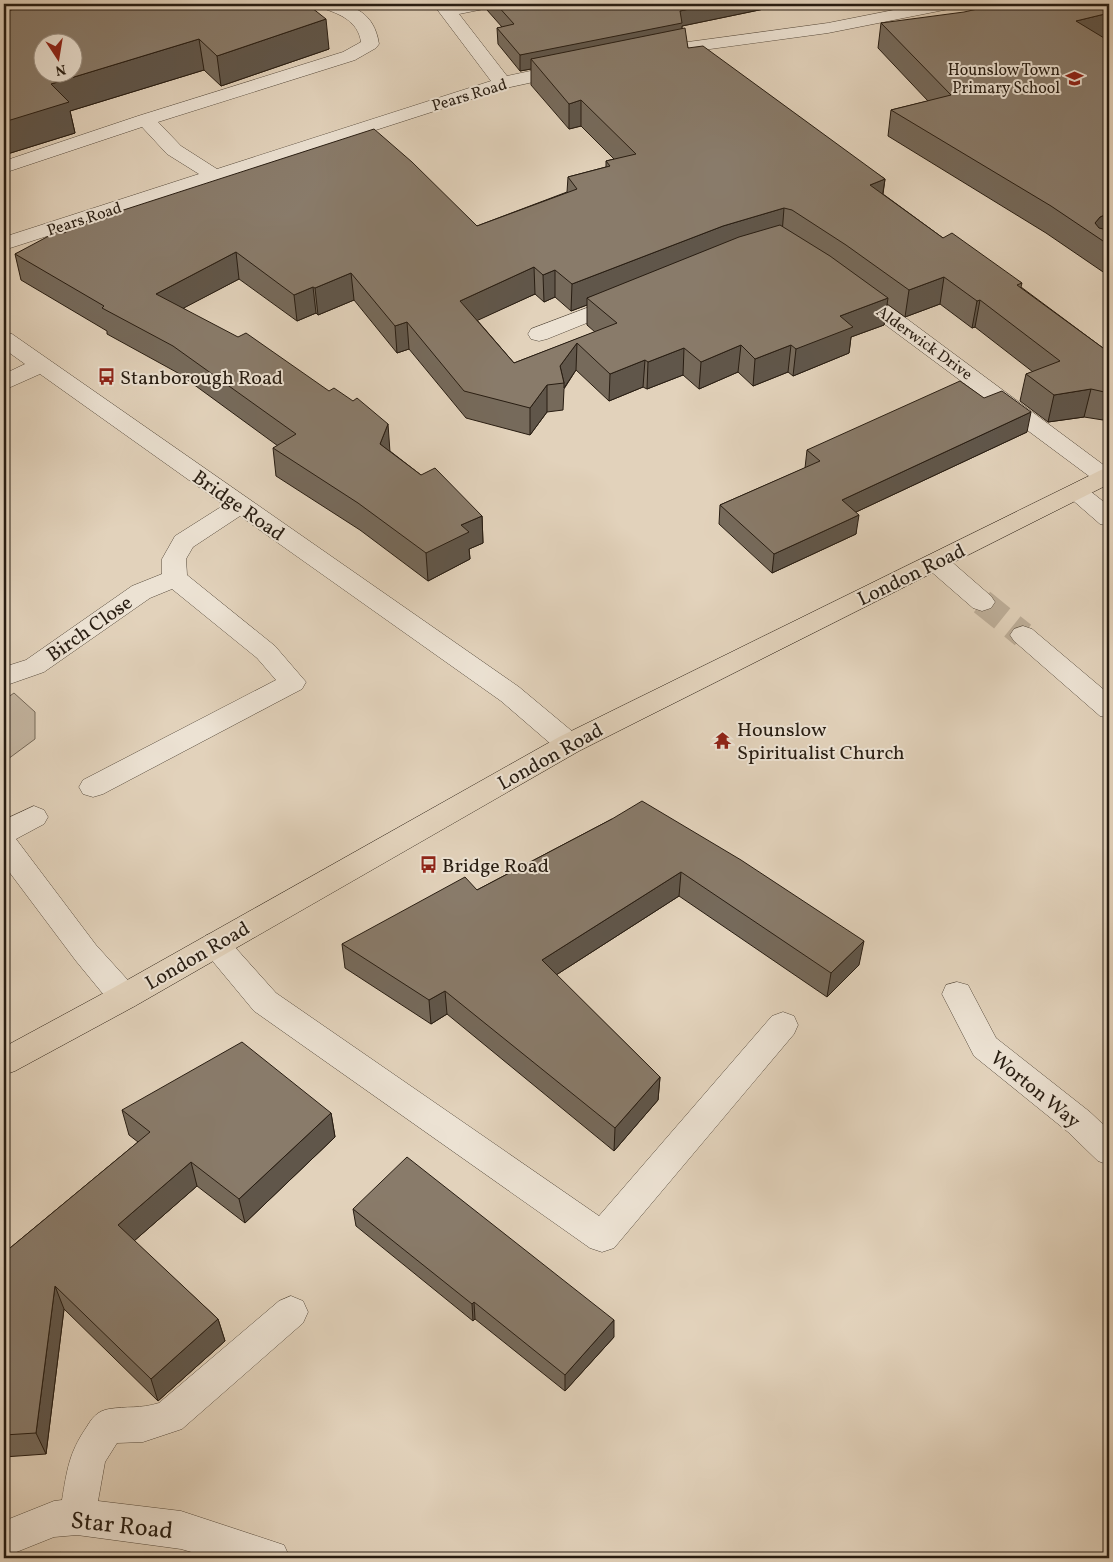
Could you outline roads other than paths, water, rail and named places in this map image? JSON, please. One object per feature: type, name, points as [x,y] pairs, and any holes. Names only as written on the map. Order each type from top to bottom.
[{"type":"main road","name":"London Road","points":[[4,1062],[124,997],[569,744],[1107,476]]},
{"type":"street","points":[[4,167],[349,56],[370,44],[370,33],[360,19],[328,4]]},
{"type":"street","points":[[445,8],[483,4]]},
{"type":"street","points":[[633,56],[670,48],[828,28],[949,4]]},
{"type":"street","points":[[445,8],[502,83]]},
{"type":"street","name":"Pears Road","points":[[4,244],[502,83],[586,65]]},
{"type":"street","points":[[146,120],[174,150],[214,175]]},
{"type":"street","name":"Alderwick Drive","points":[[842,282],[1107,476]]},
{"type":"street","points":[[539,334],[638,294]]},
{"type":"street","name":"Bridge Road","points":[[4,340],[510,694],[569,744]]},
{"type":"street","points":[[4,383],[40,365]]},
{"type":"street","points":[[1077,492],[1109,518]]},
{"type":"street","points":[[93,787],[293,682],[266,652],[175,578],[174,558],[184,542],[240,505]]},
{"type":"street","points":[[936,562],[982,602]]},
{"type":"street","name":"Birch Close","points":[[4,677],[35,666],[141,592],[175,578]]},
{"type":"street","points":[[1023,635],[1109,709]]},
{"type":"street","points":[[4,832],[34,817]]},
{"type":"street","points":[[4,844],[86,953],[124,997]]},
{"type":"street","points":[[215,944],[265,1002],[602,1237],[783,1025]]},
{"type":"street","name":"Worton Way","points":[[957,994],[985,1047],[1079,1122],[1109,1151]]},
{"type":"street","points":[[77,1517],[88,1456],[108,1426],[143,1425],[169,1417],[291,1312]]},
{"type":"street","name":"Star Road","points":[[4,1539],[54,1519],[77,1517],[181,1530],[271,1558]]},
{"type":"tunnel","points":[[982,602],[1023,635]]},
{"type":"place","name":"Hounslow Town Primary School","points":[[1074,78]]},
{"type":"place","name":"Stanborough Road","points":[[106,377]]},
{"type":"place","name":"Hounslow Spiritualist Church","points":[[723,741]]},
{"type":"place","name":"Bridge Road","points":[[428,865]]}]
